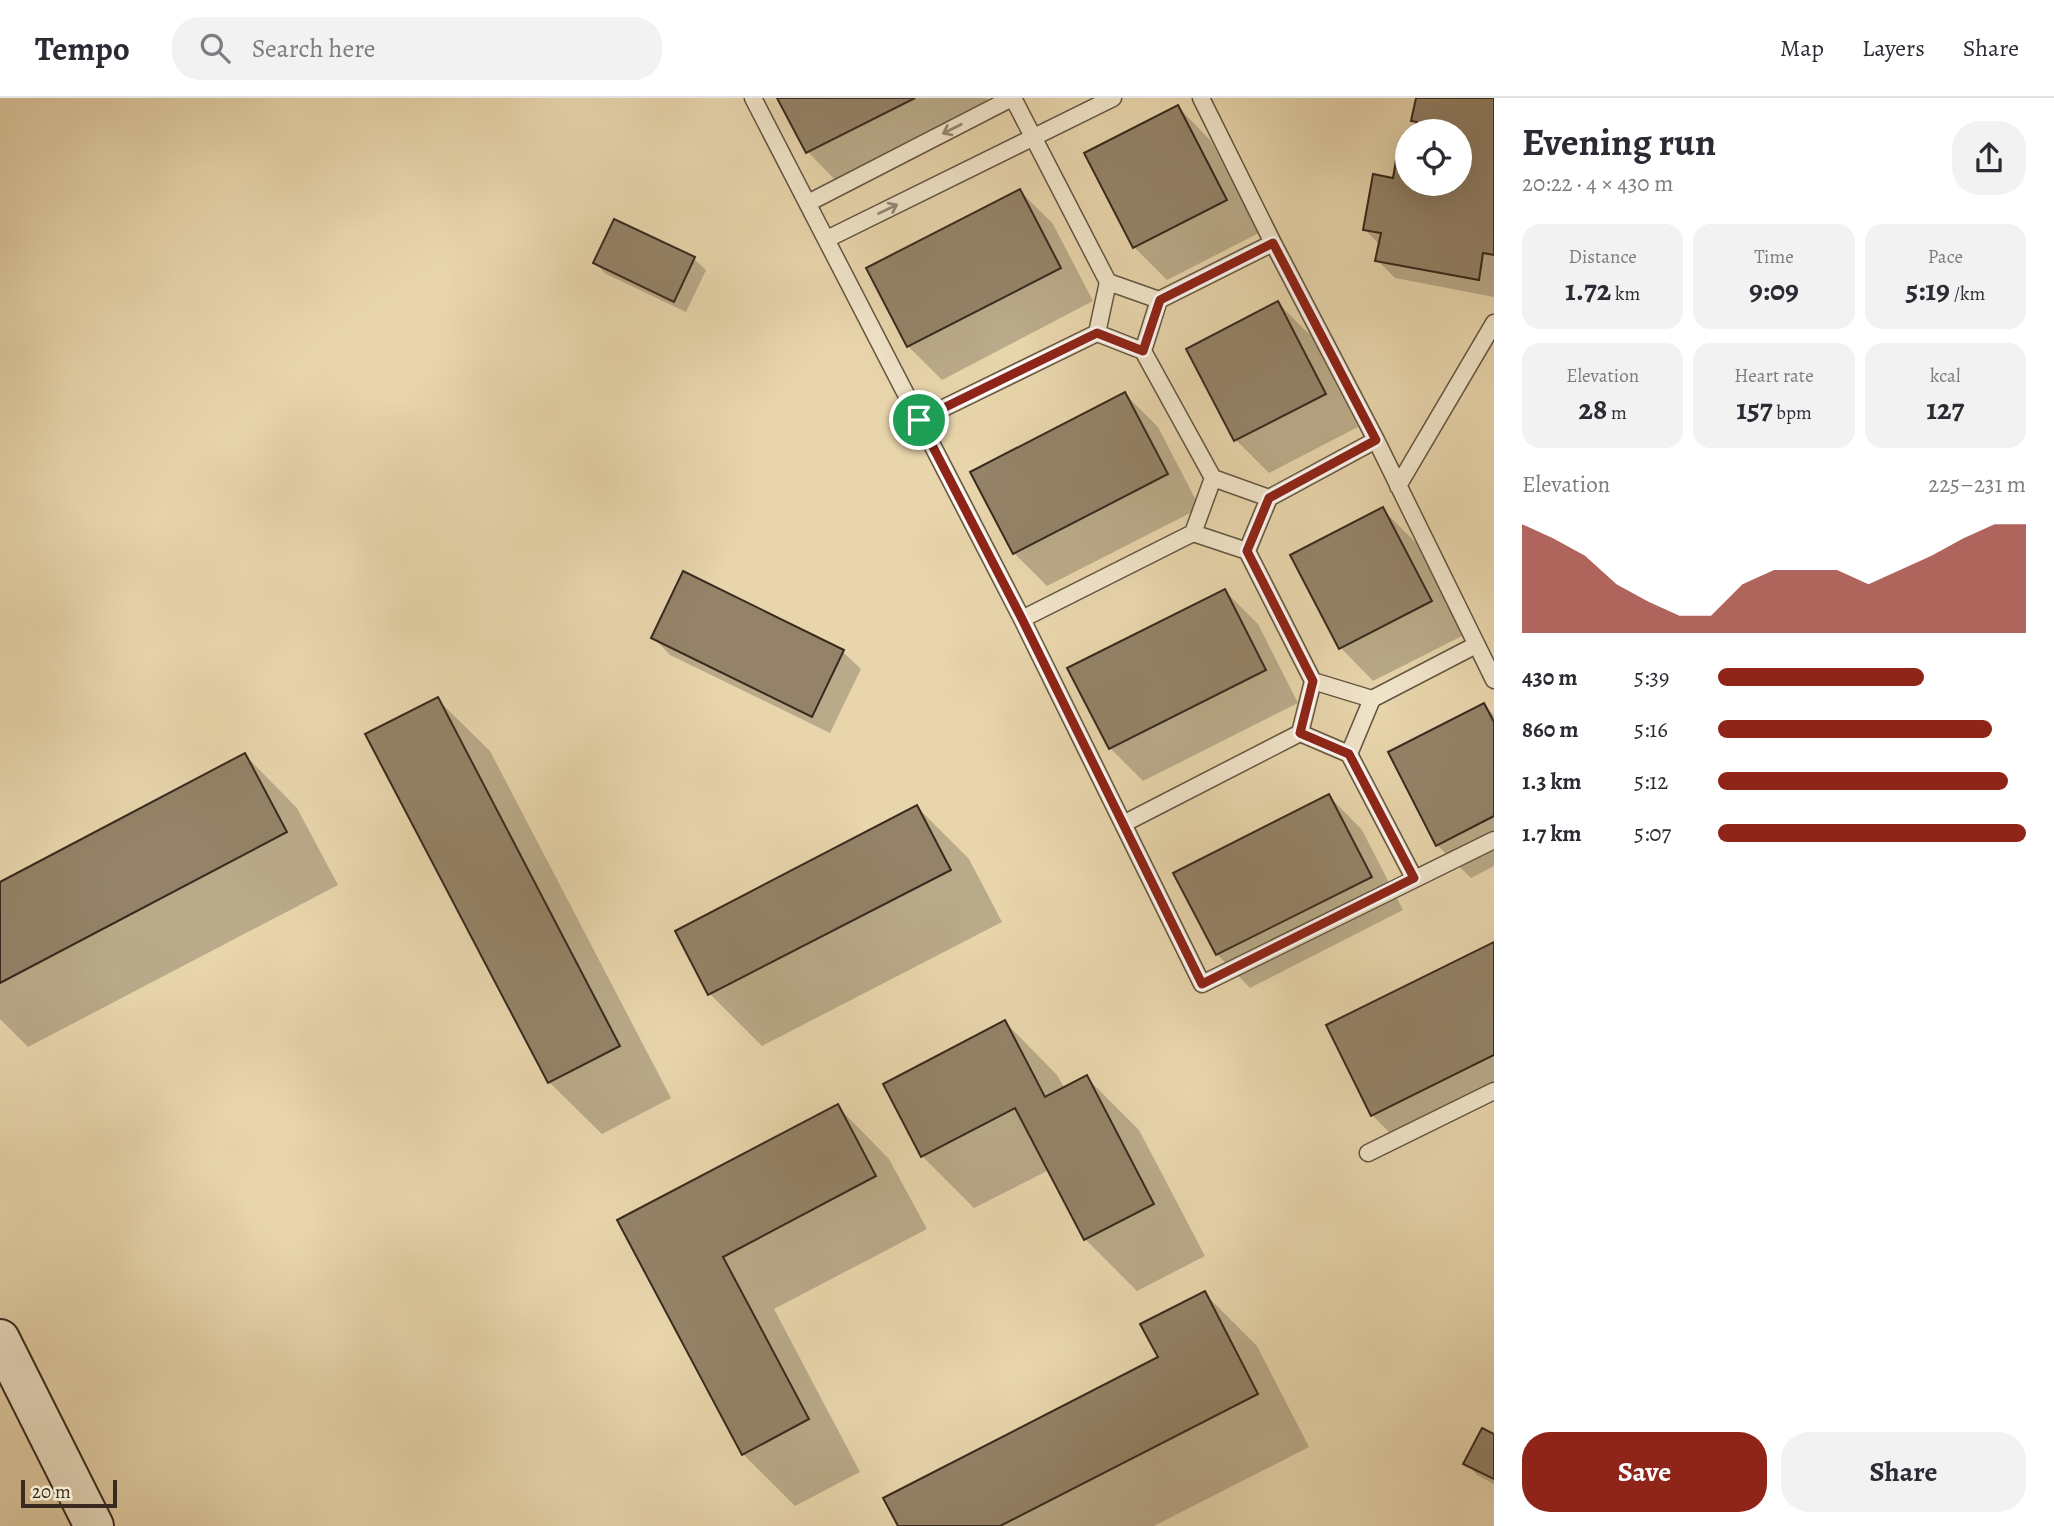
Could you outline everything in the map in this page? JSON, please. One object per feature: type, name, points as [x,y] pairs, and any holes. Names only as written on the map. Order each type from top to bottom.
[{"type":"main road","points":[[0,1339],[94,1526]]},
{"type":"lane","points":[[753,98],[1022,619],[1202,984],[1494,840]]},
{"type":"lane","points":[[808,203],[1013,98],[1108,282],[1097,333]]},
{"type":"lane","points":[[827,239],[1113,98]]},
{"type":"lane","points":[[1201,98],[1376,440],[1494,680]]},
{"type":"lane","points":[[1143,351],[1160,300],[1273,243]]},
{"type":"lane","points":[[1108,282],[1160,300]]},
{"type":"lane","points":[[1398,486],[1494,323]]},
{"type":"lane","points":[[919,420],[1097,333],[1143,351],[1213,478],[1269,498]]},
{"type":"lane","points":[[1247,551],[1269,498],[1376,440]]},
{"type":"lane","points":[[1022,619],[1193,533],[1213,478]]},
{"type":"lane","points":[[1123,824],[1300,733],[1313,681],[1247,551],[1193,533]]},
{"type":"lane","points":[[1349,754],[1371,699],[1476,645]]},
{"type":"lane","points":[[1313,681],[1371,699]]},
{"type":"lane","points":[[1300,733],[1349,754],[1414,878]]},
{"type":"lane","points":[[1368,1153],[1494,1091]]},
{"type":"building","points":[[777,98],[915,98],[806,153]]},
{"type":"building","points":[[1416,98],[1494,98],[1494,255],[1483,253],[1479,280],[1375,261],[1381,233],[1363,230],[1373,174],[1393,178],[1395,166],[1395,196],[1472,196],[1472,119],[1411,119]]},
{"type":"building","points":[[1178,105],[1227,200],[1133,248],[1084,153]]},
{"type":"building","points":[[1020,189],[1061,268],[907,347],[866,268]]},
{"type":"building","points":[[614,219],[695,257],[674,302],[593,263]]},
{"type":"building","points":[[1278,301],[1326,394],[1234,441],[1186,349]]},
{"type":"building","points":[[1125,392],[1168,474],[1013,554],[970,472]]},
{"type":"building","points":[[1383,507],[1432,601],[1339,649],[1290,555]]},
{"type":"building","points":[[683,571],[844,650],[812,717],[651,638]]},
{"type":"building","points":[[1225,589],[1266,670],[1109,749],[1067,668]]},
{"type":"building","points":[[438,697],[620,1046],[548,1083],[365,734]]},
{"type":"building","points":[[1484,703],[1494,722],[1494,816],[1436,846],[1388,752]]},
{"type":"building","points":[[245,753],[287,832],[0,983],[0,882]]},
{"type":"building","points":[[1329,794],[1372,877],[1216,955],[1173,873]]},
{"type":"building","points":[[917,805],[951,870],[708,995],[675,931]]},
{"type":"building","points":[[1494,942],[1494,1055],[1371,1116],[1326,1025]]},
{"type":"building","points":[[1005,1020],[1045,1097],[1087,1075],[1154,1204],[1084,1240],[1015,1108],[921,1157],[883,1084]]},
{"type":"building","points":[[838,1104],[876,1176],[723,1257],[809,1419],[742,1455],[617,1220]]},
{"type":"building","points":[[1205,1291],[1258,1394],[1000,1526],[898,1526],[883,1498],[1158,1357],[1140,1324]]},
{"type":"building","points":[[1482,1428],[1494,1434],[1494,1479],[1463,1464]]},
{"type":"route","points":[[1273,243],[1376,440],[1269,498],[1247,551],[1313,681],[1300,733],[1349,754],[1414,878],[1202,984],[1022,619],[919,420],[1097,333],[1143,351],[1160,300],[1273,243]]}]
